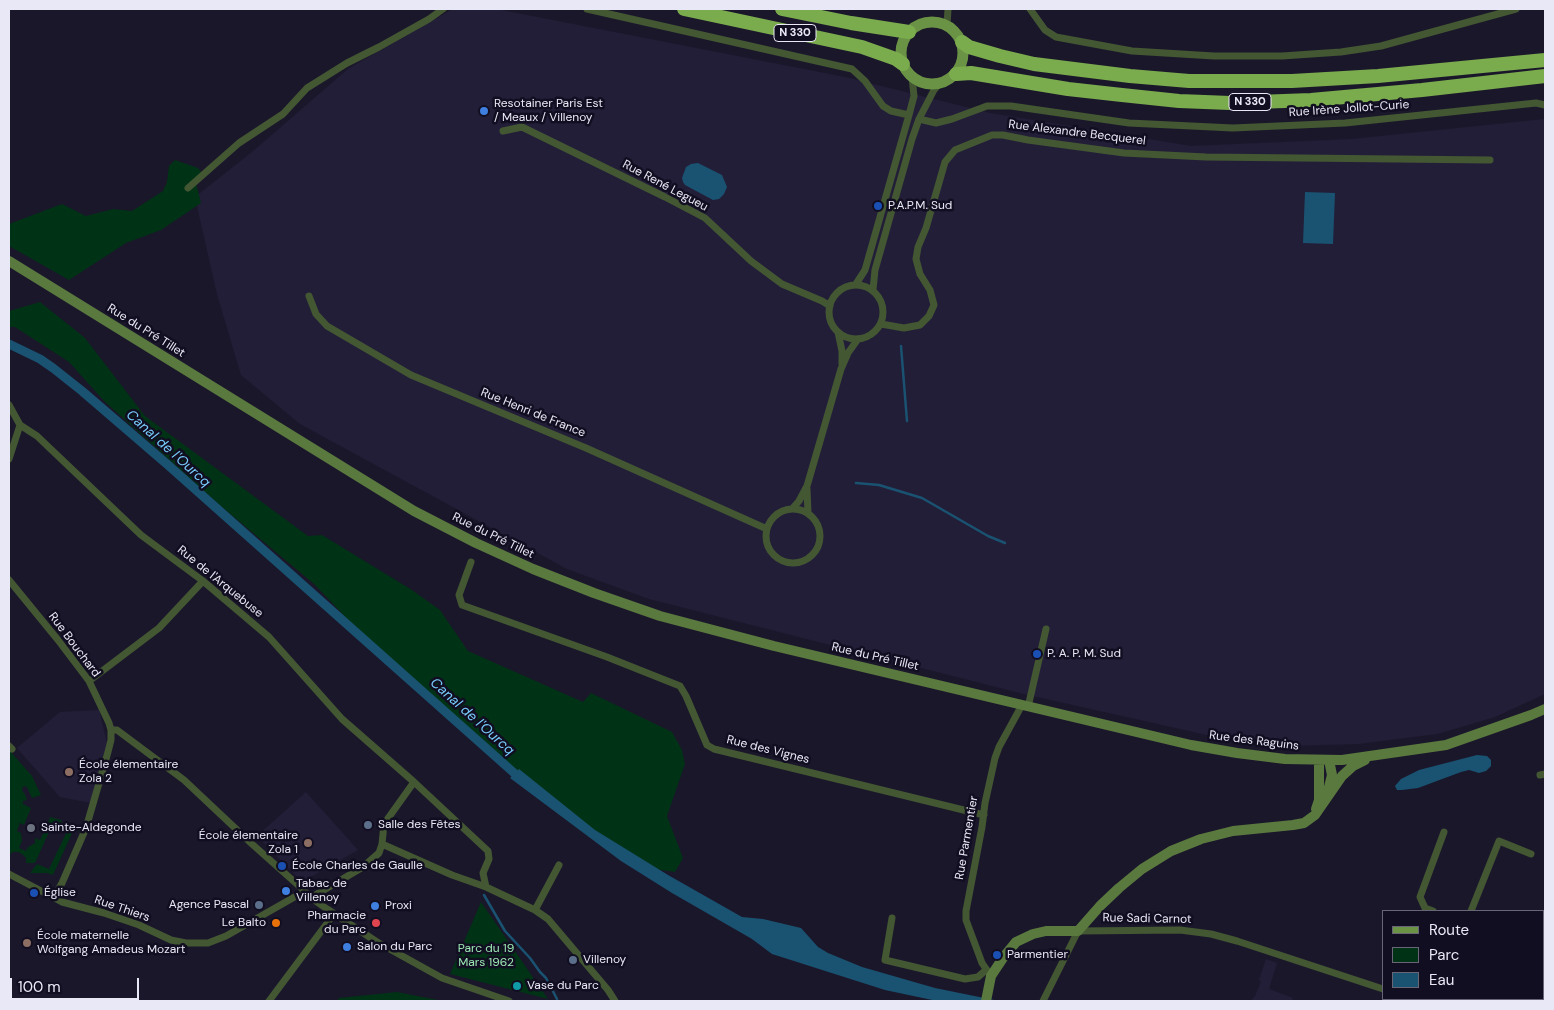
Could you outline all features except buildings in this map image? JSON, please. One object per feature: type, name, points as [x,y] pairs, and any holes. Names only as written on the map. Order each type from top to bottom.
[{"type":"highway","name":"N 330","points":[[684,9],[862,48],[903,64]]},
{"type":"highway","name":"N 330","points":[[782,9],[909,32]]},
{"type":"highway","name":"N 330","points":[[962,42],[969,47],[1034,64],[1189,81],[1292,81],[1378,76],[1545,60]]},
{"type":"highway","points":[[1527,62],[1545,56]]},
{"type":"highway","name":"N 330","points":[[956,74],[978,74],[1068,89],[1178,101],[1230,103],[1311,100],[1545,76]]},
{"type":"main road","points":[[947,25],[927,22],[909,32],[904,40],[901,56],[903,64],[912,77],[926,83],[940,83],[949,80],[961,67],[963,59],[962,42]]},
{"type":"main road","name":"N 330","points":[[947,25],[958,35],[962,42]]},
{"type":"street","points":[[188,188],[240,143],[283,114],[307,88],[348,63],[429,19],[443,9]]},
{"type":"street","points":[[587,9],[852,69],[865,81],[883,106],[891,111],[909,116]]},
{"type":"street","points":[[947,25],[948,9]]},
{"type":"street","points":[[1030,9],[1045,30],[1056,37],[1132,51],[1214,56],[1292,55],[1365,49],[1516,9]]},
{"type":"street","points":[[856,284],[865,270],[909,116],[914,96],[912,77]]},
{"type":"street","points":[[873,290],[874,270],[912,138],[919,119],[934,90],[940,83]]},
{"type":"street","name":"Rue Irène Jollot-Curie","points":[[919,119],[936,123],[987,106],[1010,106],[1129,123],[1232,128],[1345,123],[1536,103],[1545,105]]},
{"type":"street","name":"Rue René Legueu","points":[[502,132],[522,127],[673,201],[705,218],[751,261],[782,284],[830,306]]},
{"type":"street","name":"Rue Alexandre Becquerel","points":[[881,324],[904,328],[920,325],[930,316],[934,305],[930,290],[920,274],[916,259],[918,247],[926,228],[945,162],[955,150],[992,135],[1124,153],[1197,157],[1490,160]]},
{"type":"street","name":"Rue du Pré Tillet","points":[[9,261],[414,511],[476,543],[542,573],[621,603],[698,627],[1025,706]]},
{"type":"street","points":[[856,284],[873,290],[883,305],[884,314],[881,324],[872,334],[858,339],[844,337],[830,320],[830,306],[833,297],[839,290],[856,284]]},
{"type":"street","name":"Rue Henri de France","points":[[309,296],[316,314],[327,326],[411,375],[586,448],[767,529]]},
{"type":"street","points":[[838,332],[842,351],[842,369]]},
{"type":"street","points":[[792,509],[807,486],[842,369],[848,352],[858,339]]},
{"type":"street","name":"Rue de l'Arquebuse","points":[[9,405],[20,425],[37,436],[141,535],[203,581],[269,637],[342,718],[488,851],[489,860],[483,873],[486,887]]},
{"type":"street","points":[[9,459],[20,425]]},
{"type":"street","points":[[807,486],[808,513]]},
{"type":"street","points":[[792,509],[808,513],[814,519],[820,535],[819,544],[814,552],[808,558],[799,562],[781,560],[774,555],[766,538],[770,521],[783,511],[792,509]]},
{"type":"street","name":"Rue des Vignes","points":[[471,562],[458,595],[462,605],[607,657],[680,686],[707,745],[714,749],[984,815]]},
{"type":"street","name":"Rue Bouchard","points":[[9,580],[89,681],[111,730]]},
{"type":"street","points":[[89,681],[159,628],[203,581]]},
{"type":"street","name":"Rue Parmentier","points":[[988,977],[966,920],[966,911],[995,758],[999,747],[1025,706],[1046,629]]},
{"type":"street","name":"Rue des Raguins","points":[[1025,706],[1190,745],[1275,758],[1324,760],[1373,757],[1446,745],[1531,715],[1545,708]]},
{"type":"street","points":[[54,898],[86,828],[108,752],[111,730],[117,730],[184,780],[252,844],[334,914],[377,942],[442,978],[509,1001]]},
{"type":"street","points":[[1044,998],[1078,931],[1100,906],[1142,869],[1171,852],[1201,839],[1233,831],[1293,826],[1304,822],[1315,815],[1342,776],[1353,766],[1373,757]]},
{"type":"street","points":[[1323,803],[1332,775],[1324,760]]},
{"type":"street","points":[[1315,815],[1319,800],[1324,760]]},
{"type":"street","points":[[312,897],[363,867],[380,853],[384,824],[414,782]]},
{"type":"street","points":[[1430,910],[1425,908],[1420,897],[1444,832]]},
{"type":"street","points":[[382,840],[452,875],[486,887],[535,910],[548,919],[558,930],[615,1001]]},
{"type":"street","points":[[1471,910],[1499,841],[1531,854]]},
{"type":"street","points":[[535,910],[559,865]]},
{"type":"street","points":[[9,883],[12,875]]},
{"type":"street","name":"Rue Thiers","points":[[12,875],[62,902],[139,925],[171,940],[201,944],[226,936],[298,895],[312,897]]},
{"type":"street","points":[[269,1001],[334,914]]},
{"type":"street","points":[[892,918],[885,960],[965,979],[988,977],[986,1001]]},
{"type":"street","name":"Rue Sadi Carnot","points":[[988,977],[1016,942],[1033,934],[1046,931],[1180,930],[1211,934],[1237,941],[1382,989]]},
{"type":"shaded area","points":[[453,9],[496,9],[845,77],[990,113],[1191,146],[1352,139],[1545,119],[1545,694],[1495,717],[1437,734],[1358,744],[1286,746],[1207,735],[1024,694],[649,599],[567,569],[300,424],[241,375],[217,294],[195,197],[252,152],[348,69]]},
{"type":"shaded area","name":"École élementaire Zola 2","points":[[99,710],[107,743],[91,803],[60,797],[17,748],[60,712]]},
{"type":"shaded area","name":"École élementaire Zola 1","points":[[306,792],[358,850],[302,882],[257,836]]},
{"type":"shaded area","points":[[1266,959],[1277,963],[1269,989],[1293,998],[1292,1001],[1251,1001],[1261,982],[1259,980]]},
{"type":"green space","points":[[175,160],[198,168],[203,174],[195,179],[201,203],[161,230],[126,243],[69,280],[9,246],[9,224],[62,204],[86,216],[113,209],[132,211],[163,191],[167,182],[169,166]]},
{"type":"green space","points":[[40,302],[85,338],[145,416],[308,536],[322,535],[412,590],[440,610],[468,651],[583,702],[591,693],[672,732],[682,750],[685,764],[667,816],[683,858],[675,872],[647,868],[548,797],[416,691],[314,584],[222,507],[105,402],[69,362],[15,327],[9,327],[9,311]]},
{"type":"green space","points":[[10,751],[32,776],[41,795],[32,798],[27,787],[22,788],[27,800],[23,801],[23,804],[31,808],[24,825],[20,823],[17,831],[21,833],[22,841],[19,848],[26,851],[28,847],[35,843],[35,838],[40,840],[45,823],[48,823],[50,817],[61,820],[62,823],[54,821],[35,863],[26,863],[26,858],[18,852],[13,852],[9,855]]},
{"type":"green space","points":[[70,825],[79,828],[81,832],[74,829],[53,875],[30,873],[37,864],[49,869]]},
{"type":"green space","name":"Parc du 19 Mars 1962","points":[[481,902],[548,999],[450,974]]},
{"type":"green space","points":[[397,992],[443,1001],[337,1001],[339,998]]},
{"type":"water","points":[[698,163],[722,175],[727,187],[719,199],[713,200],[685,185],[683,182],[682,178],[686,167]]},
{"type":"water","points":[[1305,192],[1335,193],[1333,244],[1303,243]]},
{"type":"water","points":[[1477,755],[1487,756],[1491,760],[1491,766],[1486,771],[1479,773],[1469,770],[1461,772],[1418,788],[1397,790],[1395,786],[1401,779],[1419,770]]},
{"type":"water","points":[[519,769],[595,830],[668,875],[742,917],[763,919],[801,928],[818,947],[862,967],[935,988],[999,1001],[937,1001],[885,990],[772,954],[752,939],[621,861],[510,778]]},
{"type":"waterway","name":"Canal de l'Ourcq","points":[[9,344],[40,359],[82,391],[168,465],[522,780]]},
{"type":"waterway","points":[[901,346],[907,421]]},
{"type":"waterway","points":[[856,483],[879,485],[922,498],[988,536],[1005,543]]},
{"type":"waterway","points":[[484,895],[505,931],[546,978],[557,999]]},
{"type":"place","name":"Resotainer Paris Est / Meaux / Villenoy","points":[[484,111]]},
{"type":"place","name":"P.A.P.M. Sud","points":[[878,206]]},
{"type":"place","name":"P. A. P. M. Sud","points":[[1037,654]]},
{"type":"place","name":"École élementaire Zola 2","points":[[69,772]]},
{"type":"place","name":"Salle des Fêtes","points":[[368,825]]},
{"type":"place","name":"Sainte-Aldegonde","points":[[31,828]]},
{"type":"place","name":"École élementaire Zola 1","points":[[308,843]]},
{"type":"place","name":"École Charles de Gaulle","points":[[282,866]]},
{"type":"place","name":"Tabac de Villenoy","points":[[286,891]]},
{"type":"place","name":"Église","points":[[34,893]]},
{"type":"place","name":"Agence Pascal","points":[[259,905]]},
{"type":"place","name":"Proxi","points":[[375,906]]},
{"type":"place","name":"Le Balto","points":[[276,923]]},
{"type":"place","name":"Pharmacie du Parc","points":[[376,923]]},
{"type":"place","name":"École maternelle Wolfgang Amadeus Mozart","points":[[27,943]]},
{"type":"place","name":"Salon du Parc","points":[[347,947]]},
{"type":"place","name":"Parmentier","points":[[997,955]]},
{"type":"place","name":"Villenoy","points":[[573,960]]},
{"type":"place","name":"Vase du Parc","points":[[517,986]]}]
